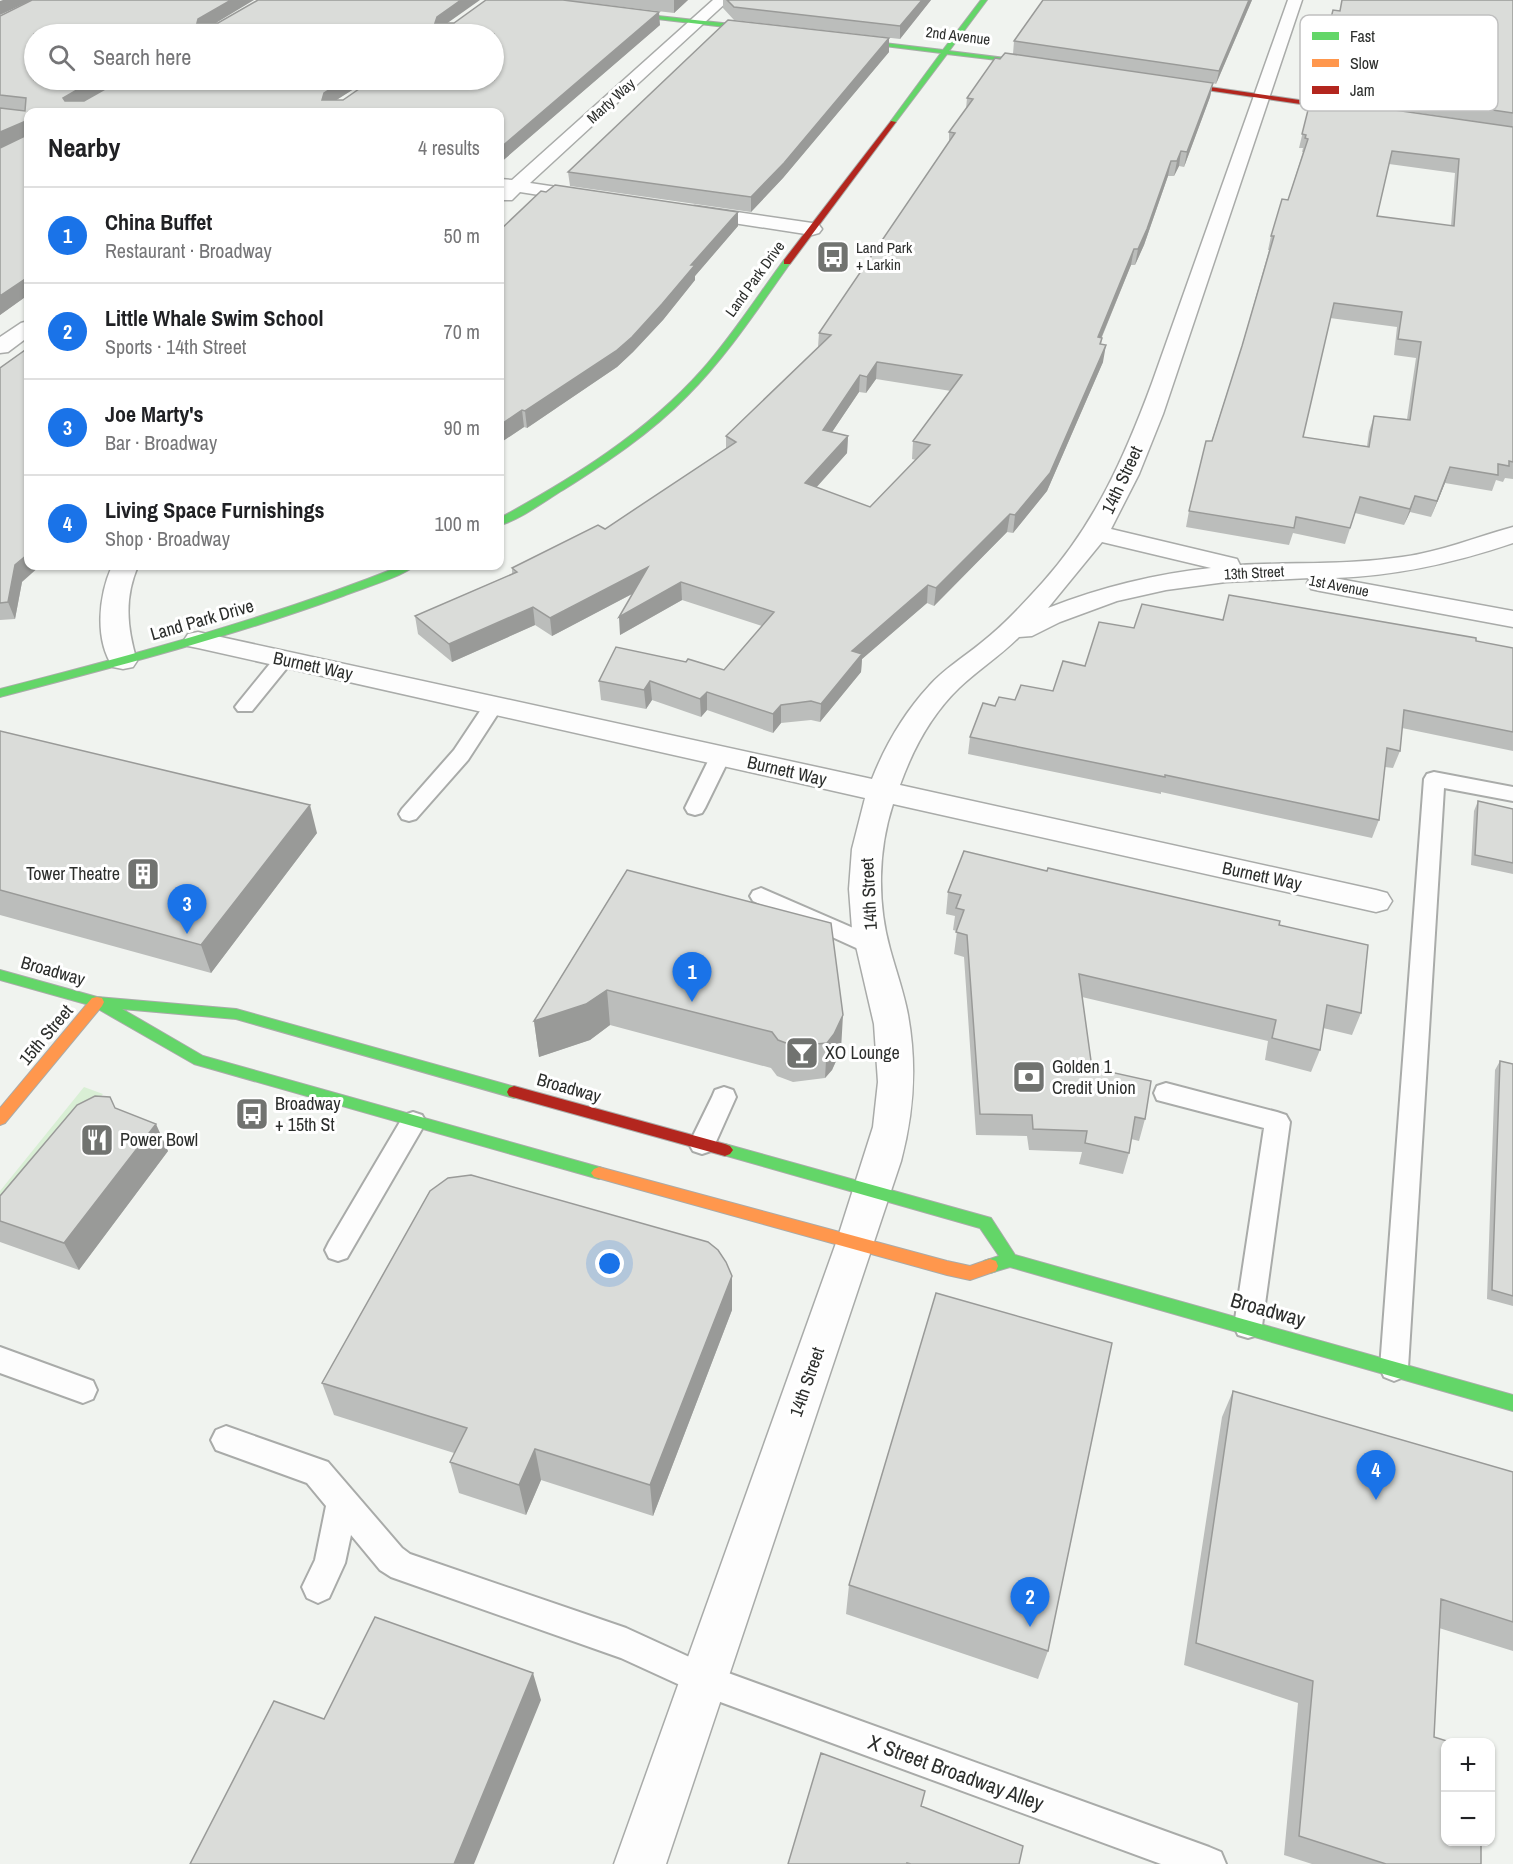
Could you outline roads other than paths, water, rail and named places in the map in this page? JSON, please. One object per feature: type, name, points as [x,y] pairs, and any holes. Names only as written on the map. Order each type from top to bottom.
[{"type":"main road","name":"Land Park Drive","points":[[504,520],[573,481],[633,440],[666,412],[705,372],[730,342],[984,0]]},
{"type":"main road","points":[[596,10],[778,31]]},
{"type":"main road","name":"2nd Avenue","points":[[836,38],[1060,67]]},
{"type":"main road","points":[[1155,81],[1300,103]]},
{"type":"main road","points":[[1359,111],[1373,113]]},
{"type":"main road","name":"Land Park Drive","points":[[0,693],[123,661],[298,610],[399,570]]},
{"type":"main road","name":"Broadway","points":[[0,975],[97,1002],[236,1014],[985,1223],[1010,1260]]},
{"type":"main road","name":"Broadway","points":[[97,1002],[198,1059],[413,1122],[970,1273],[1010,1260],[1513,1403]]},
{"type":"main road","name":"15th Street","points":[[0,1119],[97,1002]]},
{"type":"street","name":"Marty Way","points":[[508,186],[723,0]]},
{"type":"street","name":"14th Street","points":[[640,1864],[856,1243],[887,1144],[894,1108],[893,1030],[884,980],[873,946],[867,911],[866,855],[881,792],[908,734],[948,683],[1002,640],[1040,600],[1095,533],[1123,486],[1173,356],[1295,0]]},
{"type":"street","points":[[508,186],[611,200]]},
{"type":"street","points":[[681,210],[812,229]]},
{"type":"street","points":[[0,347],[24,330]]},
{"type":"street","name":"1st Avenue","points":[[1095,533],[1258,572],[1513,619]]},
{"type":"street","name":"13th Street","points":[[1002,640],[1057,612],[1149,584],[1213,575],[1344,570],[1404,565],[1461,552],[1513,535]]},
{"type":"street","points":[[123,661],[114,632],[113,601],[124,570]]},
{"type":"street","name":"Burnett Way","points":[[198,640],[1376,901]]},
{"type":"lane","points":[[245,707],[284,659]]},
{"type":"lane","points":[[409,814],[461,755],[494,706]]},
{"type":"lane","points":[[695,808],[720,756]]},
{"type":"lane","points":[[1394,1368],[1434,778],[1513,794]]},
{"type":"lane","points":[[761,896],[873,946]]},
{"type":"lane","points":[[1166,1093],[1277,1122],[1248,1326]]},
{"type":"lane","points":[[702,1144],[724,1097]]},
{"type":"lane","points":[[338,1250],[413,1122]]},
{"type":"lane","points":[[0,1360],[83,1390]]},
{"type":"lane","name":"X Street Broadway Alley","points":[[226,1440],[317,1472],[391,1559],[402,1566],[626,1644],[704,1680],[1209,1864]]},
{"type":"lane","points":[[318,1587],[330,1563],[342,1503]]},
{"type":"place","name":"Land Park + Larkin","points":[[833,257]]},
{"type":"place","name":"Tower Theatre","points":[[143,874]]},
{"type":"place","name":"Joe Marty's","points":[[187,934]]},
{"type":"place","name":"China Buffet","points":[[692,1002]]},
{"type":"place","name":"XO Lounge","points":[[802,1053]]},
{"type":"place","name":"Golden 1 Credit Union","points":[[1029,1077]]},
{"type":"place","name":"Broadway + 15th St","points":[[252,1114]]},
{"type":"place","name":"Power Bowl","points":[[97,1140]]},
{"type":"place","name":"Living Space Furnishings","points":[[1376,1500]]},
{"type":"place","name":"Little Whale Swim School","points":[[1030,1627]]}]
